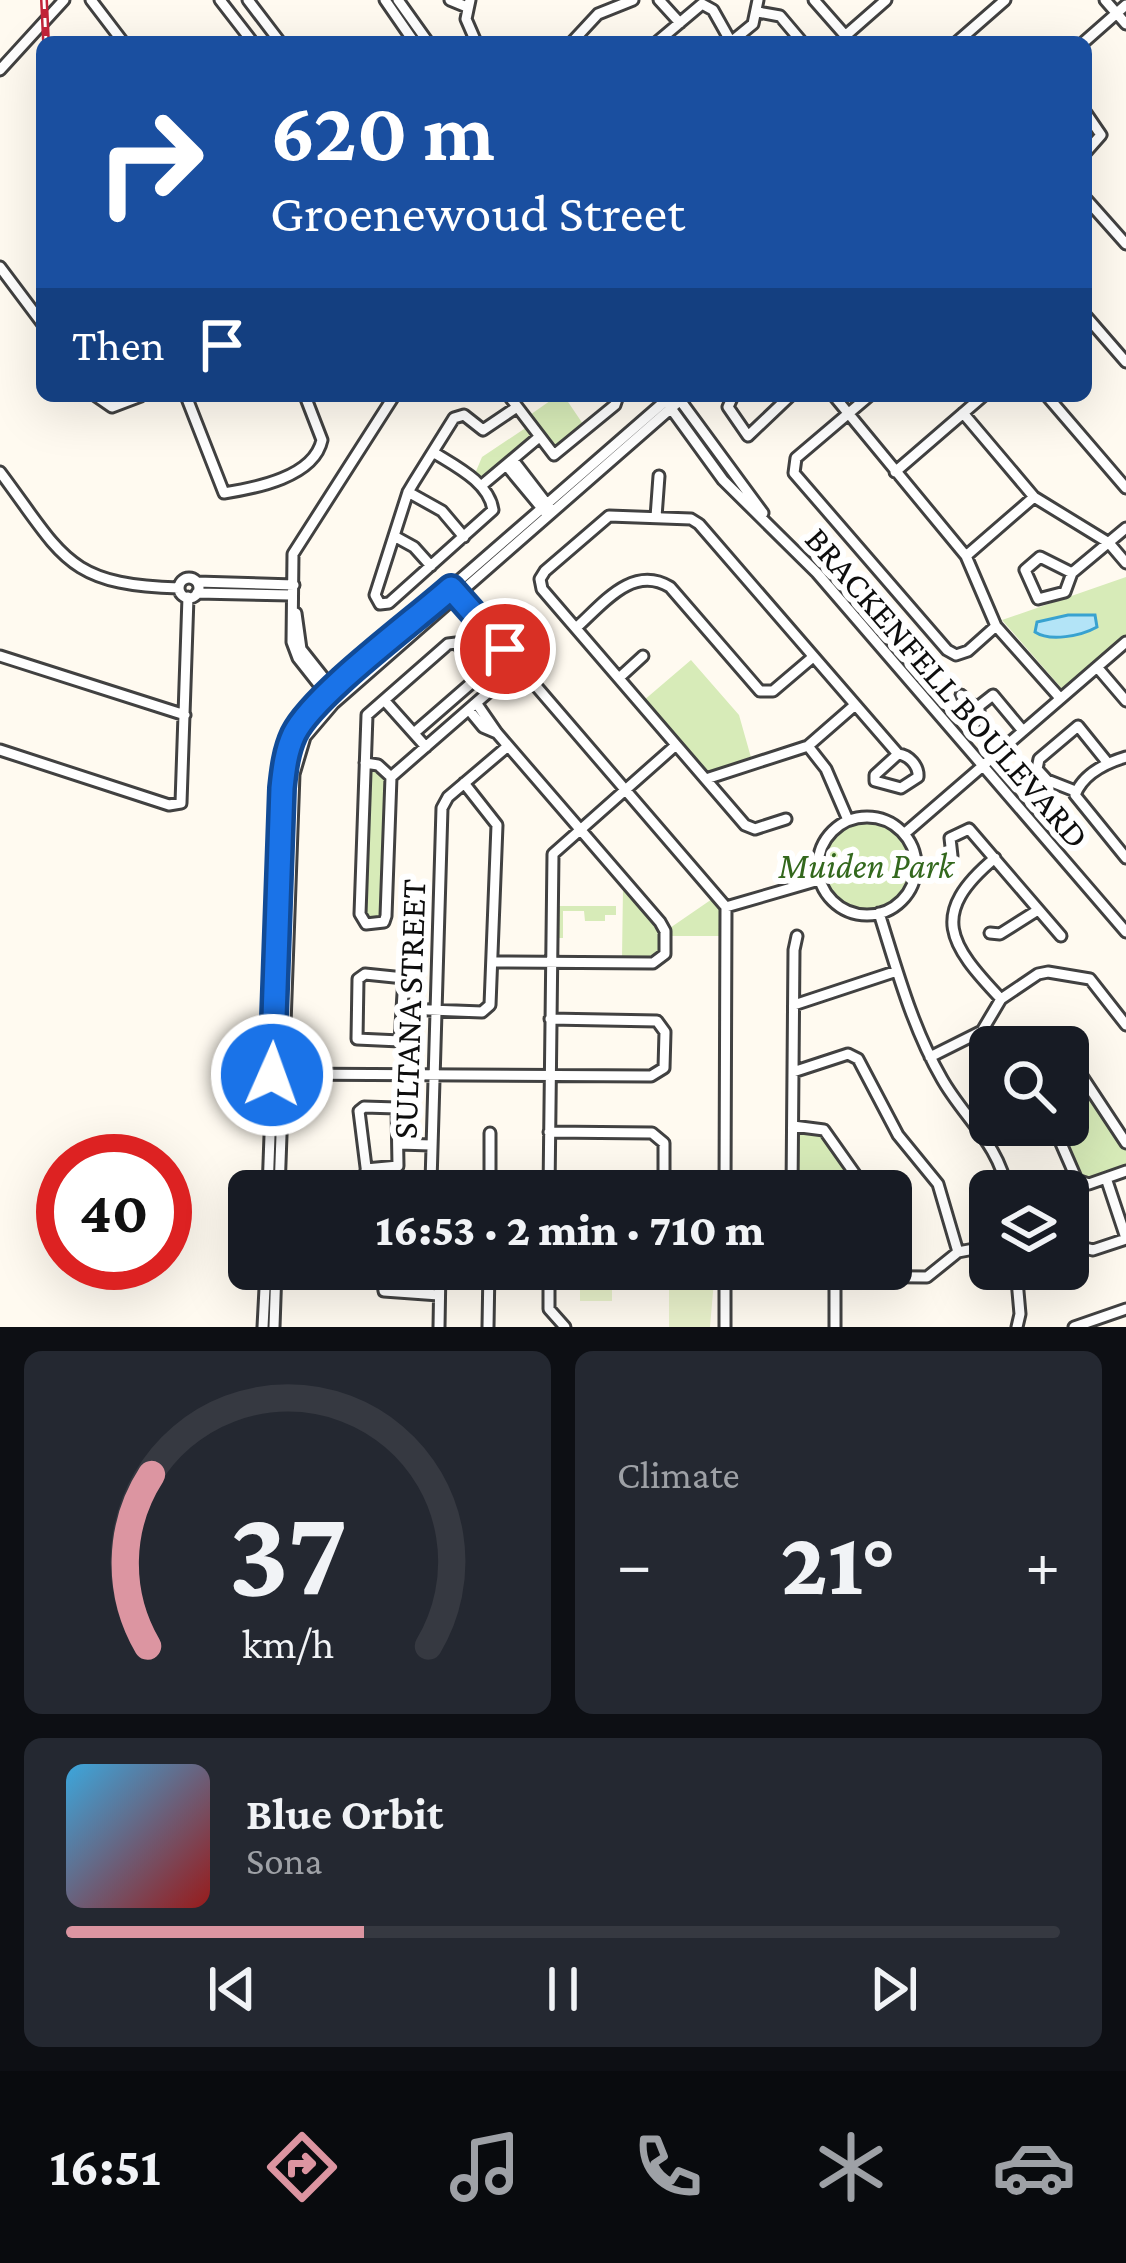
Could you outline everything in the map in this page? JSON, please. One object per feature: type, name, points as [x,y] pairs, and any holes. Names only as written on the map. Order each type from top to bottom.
[{"type":"street","points":[[0,70],[64,0]]},
{"type":"street","points":[[91,0],[118,36]]},
{"type":"street","points":[[220,0],[248,36]]},
{"type":"street","points":[[248,0],[275,36]]},
{"type":"street","points":[[385,0],[410,36]]},
{"type":"street","points":[[398,0],[424,36]]},
{"type":"street","points":[[450,0],[469,3],[466,22],[473,36]]},
{"type":"street","points":[[578,36],[598,14],[633,0]]},
{"type":"street","points":[[659,0],[680,23]]},
{"type":"street","points":[[814,0],[845,36]]},
{"type":"street","points":[[851,36],[886,0]]},
{"type":"street","points":[[963,36],[1005,0]]},
{"type":"street","points":[[1105,0],[1121,9],[1126,24]]},
{"type":"street","points":[[664,36],[698,5],[707,5],[727,36]]},
{"type":"street","points":[[740,36],[751,28],[758,6],[780,16],[795,36]]},
{"type":"street","points":[[1091,36],[1121,9]]},
{"type":"street","points":[[1092,206],[1126,244]]},
{"type":"street","points":[[1114,231],[1126,221]]},
{"type":"street","points":[[0,267],[36,315]]},
{"type":"street","points":[[1092,323],[1126,362]]},
{"type":"street","points":[[188,402],[224,494],[269,483],[316,454],[322,440],[307,402]]},
{"type":"street","points":[[334,697],[301,650],[294,590],[301,549],[390,402]]},
{"type":"street","points":[[513,402],[550,453],[558,454],[616,402]]},
{"type":"street","points":[[279,1170],[284,765],[300,724],[670,402]]},
{"type":"street","name":"BRACKENFELL BOULEVARD","points":[[675,402],[777,532],[1126,932]]},
{"type":"street","points":[[730,402],[728,407],[758,450]]},
{"type":"street","points":[[748,436],[784,402]]},
{"type":"street","points":[[839,402],[966,556],[997,626],[1060,698]]},
{"type":"street","points":[[862,402],[796,458],[794,473],[947,650],[965,653],[997,626]]},
{"type":"street","points":[[895,472],[976,402]]},
{"type":"street","points":[[1052,402],[1126,488]]},
{"type":"street","points":[[433,452],[481,487],[493,501],[493,510],[387,604],[380,604],[375,595],[408,492],[433,452],[458,415],[483,430],[517,407]]},
{"type":"street","points":[[963,413],[1034,497],[1109,543],[1126,563]]},
{"type":"street","points":[[481,487],[538,438]]},
{"type":"street","points":[[509,462],[548,510]]},
{"type":"street","points":[[0,472],[74,565],[115,584],[194,591],[294,590]]},
{"type":"street","points":[[656,517],[659,476]]},
{"type":"street","points":[[408,492],[442,511],[464,537]]},
{"type":"street","points":[[966,556],[1034,497]]},
{"type":"street","points":[[786,819],[751,828],[542,589],[543,574],[610,516],[691,519],[699,524],[895,750],[918,770],[918,777],[901,788],[877,782],[874,775],[895,750]]},
{"type":"street","points":[[1072,573],[1040,557],[1025,570],[1041,600],[1067,591],[1072,573],[1126,528]]},
{"type":"street","points":[[394,536],[414,547],[431,566]]},
{"type":"street","points":[[0,750],[173,805],[182,801],[194,591],[188,578],[179,588]]},
{"type":"street","points":[[576,628],[630,582],[658,581],[670,587],[760,691],[773,691],[813,657]]},
{"type":"street","points":[[454,592],[725,908],[725,1170]]},
{"type":"street","points":[[904,834],[1126,642]]},
{"type":"street","points":[[365,763],[381,767],[391,777],[386,916],[384,922],[366,924],[360,914],[365,763],[367,715],[451,643],[459,645],[492,689],[391,777]]},
{"type":"street","points":[[0,656],[185,715]]},
{"type":"street","points":[[619,678],[643,656]]},
{"type":"street","points":[[1097,667],[1126,701]]},
{"type":"street","points":[[414,733],[483,673]]},
{"type":"street","points":[[961,695],[979,706]]},
{"type":"street","points":[[979,706],[993,695],[1023,730]]},
{"type":"street","points":[[384,700],[426,747]]},
{"type":"street","points":[[706,779],[808,746],[855,705]]},
{"type":"street","points":[[979,706],[979,716],[986,724]]},
{"type":"street","points":[[473,707],[483,727],[508,746],[662,924],[664,954],[653,963],[492,962]]},
{"type":"street","points":[[1075,791],[1047,780],[1036,765],[1088,716]]},
{"type":"street","points":[[1078,726],[1107,763]]},
{"type":"street","points":[[549,1170],[551,860],[559,846],[676,745]]},
{"type":"street","name":"SULTANA STREET","points":[[430,1170],[442,808],[508,746]]},
{"type":"street","points":[[808,746],[826,769],[848,820]]},
{"type":"street","points":[[1075,791],[1107,763],[1126,757]]},
{"type":"street","points":[[404,1009],[487,1010],[491,1003],[497,825],[464,783]]},
{"type":"street","points":[[1075,791],[1079,803],[1126,858]]},
{"type":"street","points":[[848,820],[884,820],[904,834],[913,849],[915,876],[902,899],[879,913],[854,914],[842,909],[819,880],[820,849],[831,831],[848,820]]},
{"type":"street","points":[[952,856],[950,838],[966,828],[1061,936]]},
{"type":"street","points":[[995,858],[966,887],[952,911],[952,922],[961,955],[1000,999]]},
{"type":"street","points":[[725,908],[819,880]]},
{"type":"street","points":[[990,934],[1000,934],[1038,910]]},
{"type":"street","points":[[879,913],[930,1057],[953,1098],[991,1144],[1000,1170]]},
{"type":"street","points":[[792,1170],[797,936]]},
{"type":"street","points":[[794,1005],[897,971]]},
{"type":"street","points":[[985,1026],[1000,999],[1042,973],[1090,979],[1126,1025]]},
{"type":"street","points":[[360,975],[403,976],[404,1009],[400,1041],[359,1040],[360,975]]},
{"type":"street","points":[[278,1074],[657,1075],[665,1064],[665,1032],[655,1020],[550,1019]]},
{"type":"street","points":[[930,1057],[969,1038]]},
{"type":"street","points":[[793,1072],[848,1054],[858,1059],[898,1135],[938,1184],[958,1252]]},
{"type":"street","points":[[270,1170],[278,1074]]},
{"type":"street","points":[[1089,1087],[1126,1143]]},
{"type":"street","points":[[361,1108],[398,1109],[397,1168],[366,1169],[359,1133],[361,1108]]},
{"type":"street","points":[[793,1126],[824,1130],[853,1170]]},
{"type":"street","name":"SULTANA STREET","points":[[549,1132],[661,1136],[663,1170]]},
{"type":"street","points":[[490,1133],[490,1170]]},
{"type":"street","points":[[399,1144],[431,1145]]},
{"type":"street","points":[[1062,1146],[1077,1180],[1089,1184],[1126,1171]]},
{"type":"street","points":[[1089,1249],[1126,1239],[1106,1178]]},
{"type":"street","points":[[912,1275],[927,1277],[958,1252],[969,1250]]},
{"type":"street","points":[[263,1327],[265,1290]]},
{"type":"street","points":[[274,1327],[275,1290]]},
{"type":"street","points":[[385,1290],[439,1294]]},
{"type":"street","points":[[439,1290],[439,1327]]},
{"type":"street","points":[[488,1327],[489,1290]]},
{"type":"street","points":[[549,1290],[549,1309],[565,1327]]},
{"type":"street","points":[[724,1327],[725,1290]]},
{"type":"street","points":[[835,1290],[835,1327]]},
{"type":"street","points":[[1018,1290],[1023,1327]]},
{"type":"street","points":[[1074,1327],[1126,1309]]},
{"type":"green space","points":[[548,402],[568,402],[585,427],[554,452],[527,417]]},
{"type":"green space","points":[[527,427],[531,439],[484,480],[474,476],[482,457]]},
{"type":"green space","points":[[1126,577],[1126,636],[1063,690],[1002,620]]},
{"type":"green space","points":[[691,660],[739,715],[752,761],[704,772],[643,701]]},
{"type":"green space","points":[[369,768],[379,769],[388,781],[381,921],[364,919]]},
{"type":"green space","name":"Muiden Park","points":[[866,821],[883,824],[898,834],[908,849],[908,883],[898,898],[883,908],[866,911],[849,908],[834,898],[824,883],[821,866],[824,849],[834,834],[849,824]]},
{"type":"green space","points":[[623,887],[659,928],[661,950],[653,958],[622,958]]},
{"type":"green space","points":[[715,897],[723,936],[668,936],[667,930]]},
{"type":"green space","points":[[558,906],[616,906],[616,915],[605,915],[605,921],[585,921],[584,911],[563,911],[563,938],[558,938]]},
{"type":"green space","points":[[1089,1091],[1126,1148],[1126,1168],[1089,1180],[1089,1170],[1075,1170],[1065,1146],[1089,1146]]},
{"type":"green space","points":[[798,1131],[822,1133],[849,1170],[796,1170]]},
{"type":"green space","points":[[580,1290],[612,1290],[612,1301],[580,1301]]},
{"type":"green space","points":[[669,1290],[713,1290],[710,1327],[669,1327]]},
{"type":"water","points":[[1095,615],[1097,627],[1066,637],[1035,632],[1037,622]]},
{"type":"railway","points":[[44,0],[46,36]]},
{"type":"route","points":[[272,1075],[282,788],[286,754],[295,733],[315,707],[451,588],[505,649]]}]
